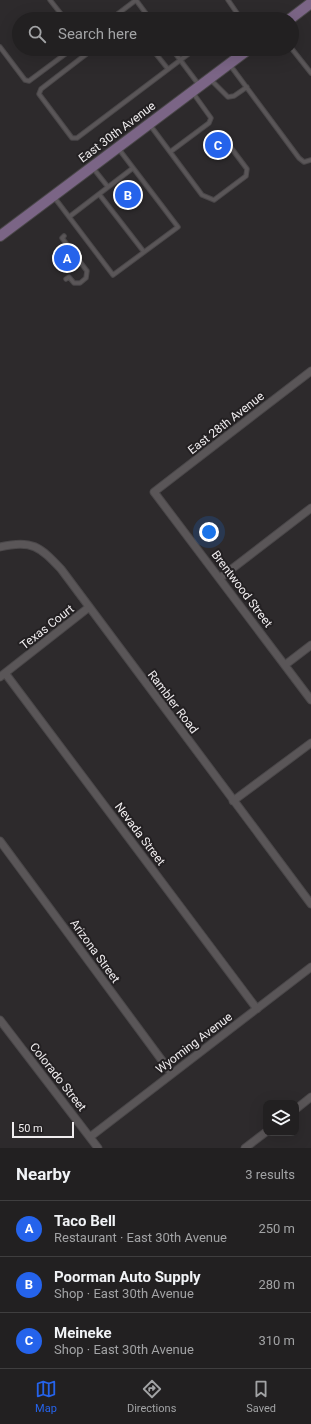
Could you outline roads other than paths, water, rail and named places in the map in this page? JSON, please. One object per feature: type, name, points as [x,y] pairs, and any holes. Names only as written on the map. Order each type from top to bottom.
[{"type":"main road","points":[[299,12],[311,3]]},
{"type":"main road","name":"East 30th Avenue","points":[[0,236],[241,56]]},
{"type":"street","name":"East 28th Avenue","points":[[154,492],[311,371]]},
{"type":"street","name":"Brentwood Street","points":[[154,492],[311,700]]},
{"type":"street","points":[[220,578],[311,508]]},
{"type":"street","name":"Rambler Road","points":[[0,547],[17,543],[41,549],[61,570],[311,904]]},
{"type":"street","name":"Texas Court","points":[[3,675],[88,608]]},
{"type":"street","points":[[285,665],[311,645]]},
{"type":"street","name":"Nevada Street","points":[[3,675],[257,1009]]},
{"type":"street","points":[[233,801],[311,743]]},
{"type":"street","name":"Arizona Street","points":[[0,841],[172,1074]]},
{"type":"street","name":"Wyoming Avenue","points":[[90,1137],[311,967]]},
{"type":"street","name":"Colorado Street","points":[[0,1020],[98,1148]]},
{"type":"street","points":[[299,1107],[311,1097]]},
{"type":"street","points":[[246,1148],[263,1134]]},
{"type":"lane","points":[[50,0],[59,12]]},
{"type":"lane","points":[[121,12],[136,0],[145,12]]},
{"type":"lane","points":[[228,0],[236,12]]},
{"type":"lane","points":[[0,47],[25,80],[29,82],[63,56]]},
{"type":"lane","points":[[84,56],[41,89],[39,94],[72,138],[77,138],[185,56]]},
{"type":"lane","points":[[158,56],[168,69]]},
{"type":"lane","points":[[170,152],[209,123],[211,118],[177,56]]},
{"type":"lane","points":[[298,56],[311,73]]},
{"type":"lane","points":[[230,64],[299,158],[304,162],[311,160]]},
{"type":"lane","points":[[210,79],[228,97],[234,96],[247,87]]},
{"type":"lane","points":[[149,124],[202,196],[214,200],[246,176],[247,169],[229,144]]},
{"type":"lane","points":[[53,196],[113,275],[178,226],[118,148]]},
{"type":"lane","points":[[92,167],[108,187]]},
{"type":"lane","points":[[69,217],[133,168]]},
{"type":"lane","points":[[99,194],[144,252]]},
{"type":"lane","points":[[64,236],[62,238],[87,271],[86,278],[80,283],[74,283],[69,277],[66,279]]},
{"type":"place","name":"Meineke","points":[[218,145]]},
{"type":"place","name":"Poorman Auto Supply","points":[[128,195]]},
{"type":"place","name":"Taco Bell","points":[[67,258]]}]
